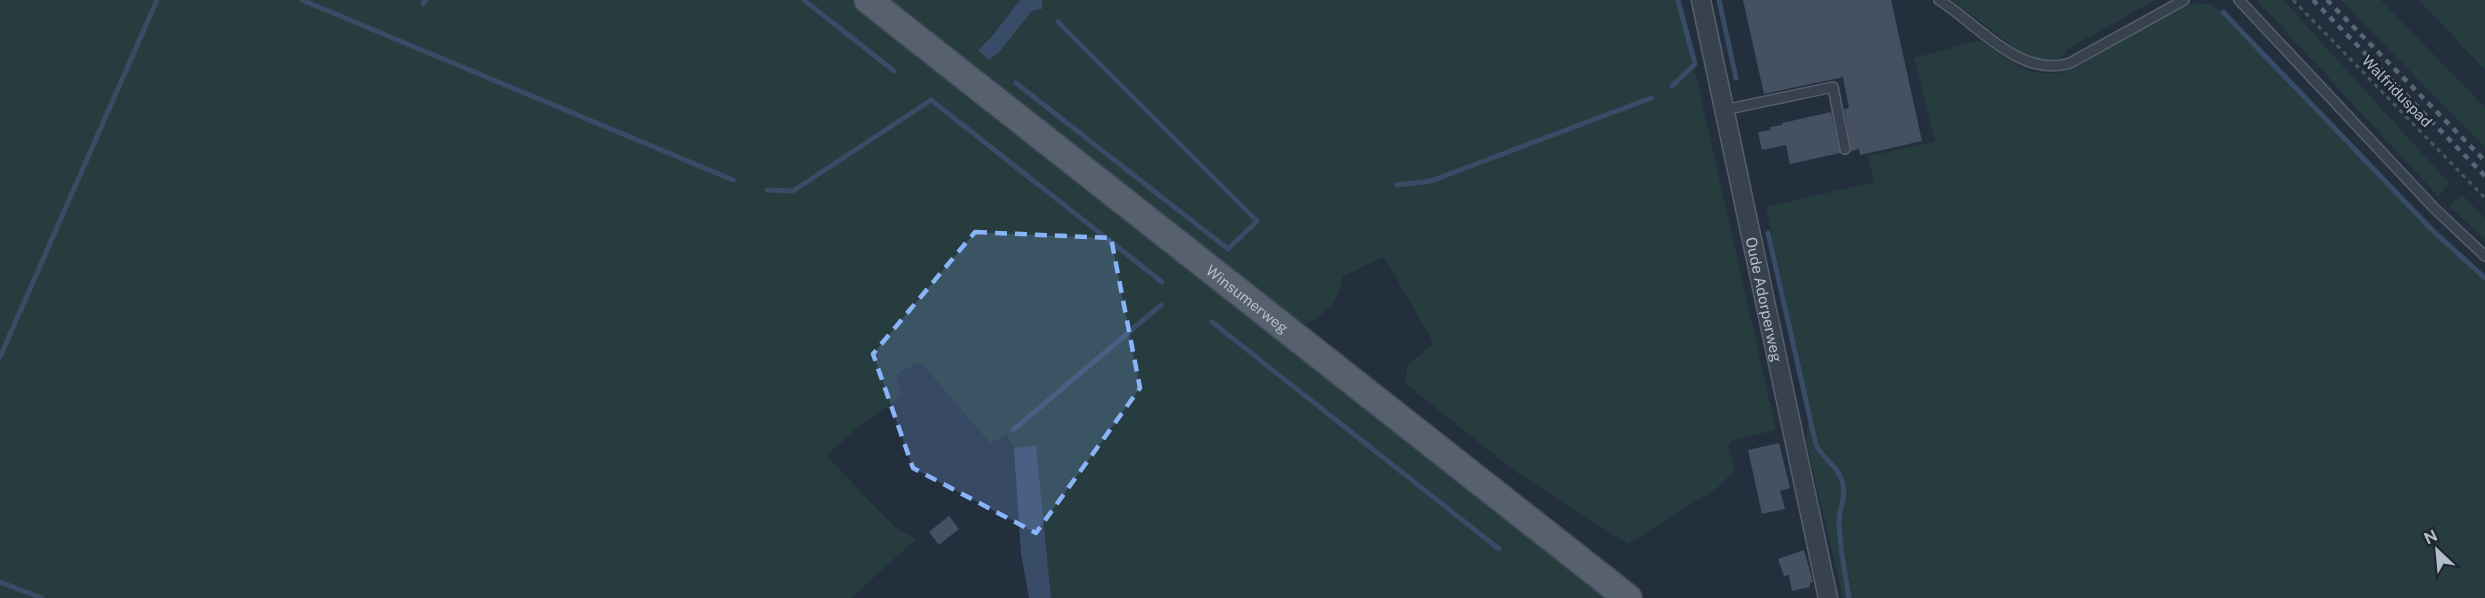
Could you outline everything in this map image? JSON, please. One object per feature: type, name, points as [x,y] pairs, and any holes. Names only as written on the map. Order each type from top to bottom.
[{"type":"main road","name":"Winsumerweg","points":[[868,0],[1628,598]]},
{"type":"street","name":"Oude Adorperweg","points":[[1701,0],[1828,598]]},
{"type":"lane","points":[[1939,0],[2017,56],[2041,67],[2050,68],[2070,63],[2184,0]]},
{"type":"lane","points":[[2239,0],[2434,208],[2485,256]]},
{"type":"lane","points":[[1723,110],[1833,87],[1845,148]]},
{"type":"path","name":"Walfriduspad","points":[[2293,0],[2485,198]]},
{"type":"highlighted area","points":[[975,232],[1111,238],[1140,388],[1036,533],[913,468],[873,354]]},
{"type":"green space","points":[[0,0],[851,0],[1611,598],[1051,598],[1036,445],[1014,448],[1007,434],[990,443],[924,366],[916,363],[896,375],[901,393],[896,400],[856,429],[826,456],[897,529],[916,539],[851,598],[0,598]]},
{"type":"green space","points":[[889,0],[1020,0],[993,35],[978,49],[999,52],[1032,10],[1042,9],[1042,0],[1679,0],[1776,430],[1732,440],[1728,446],[1735,470],[1717,488],[1628,544],[1516,472],[1406,384],[1407,365],[1434,344],[1384,257],[1343,276],[1338,294],[1331,306],[1305,325]]},
{"type":"green space","points":[[1952,0],[2155,0],[2068,49],[2062,57],[2040,61],[2028,58]]},
{"type":"green space","points":[[2257,0],[2283,0],[2449,183],[2439,197]]},
{"type":"green space","points":[[2341,0],[2381,0],[2485,108],[2485,148]]},
{"type":"green space","points":[[2419,0],[2485,0],[2485,70]]},
{"type":"green space","points":[[2195,3],[2211,4],[2221,12],[2392,188],[2485,275],[2485,598],[1843,598],[1806,440],[1809,415],[1766,207],[1874,182],[1868,156],[1935,142],[1914,58],[1981,40],[2027,70],[2047,74],[2059,73],[2173,11]]},
{"type":"green space","points":[[2462,195],[2485,218],[2485,239],[2449,206]]},
{"type":"water","points":[[1020,0],[1042,0],[1042,9],[1032,11],[999,52],[989,60],[978,50],[993,35]]},
{"type":"water","points":[[1036,445],[1051,598],[1029,598],[1021,554],[1014,448]]},
{"type":"building","points":[[1743,0],[1891,0],[1922,141],[1860,155],[1859,149],[1851,151],[1844,109],[1849,108],[1843,77],[1764,94]]},
{"type":"building","points":[[1831,112],[1840,153],[1790,164],[1786,145],[1762,150],[1758,132],[1771,130],[1770,127],[1782,125],[1782,123]]},
{"type":"building","points":[[1779,443],[1790,488],[1780,491],[1785,509],[1762,514],[1748,450]]},
{"type":"building","points":[[949,516],[959,529],[939,545],[929,532]]},
{"type":"building","points":[[1804,550],[1813,582],[1810,583],[1810,587],[1792,591],[1789,575],[1784,576],[1778,559]]},
{"type":"waterway","points":[[0,357],[157,0]]},
{"type":"waterway","points":[[302,0],[733,180]]},
{"type":"waterway","points":[[423,4],[426,0]]},
{"type":"waterway","points":[[804,0],[894,71]]},
{"type":"waterway","points":[[1672,86],[1695,64],[1678,0]]},
{"type":"waterway","points":[[1719,0],[1736,78]]},
{"type":"waterway","points":[[2223,12],[2433,231],[2485,278]]},
{"type":"waterway","points":[[1016,83],[1228,249],[1257,221],[1058,22]]},
{"type":"waterway","points":[[1397,185],[1431,181],[1651,98]]},
{"type":"waterway","points":[[767,190],[793,191],[931,100],[1162,282]]},
{"type":"waterway","points":[[1768,233],[1816,445],[1836,469],[1843,484],[1839,524],[1849,598]]},
{"type":"waterway","points":[[1013,430],[1161,305]]},
{"type":"waterway","points":[[1212,322],[1499,549]]},
{"type":"waterway","points":[[0,582],[42,598]]},
{"type":"railway","points":[[2313,0],[2485,176]]},
{"type":"railway","points":[[2327,0],[2485,161]]}]
